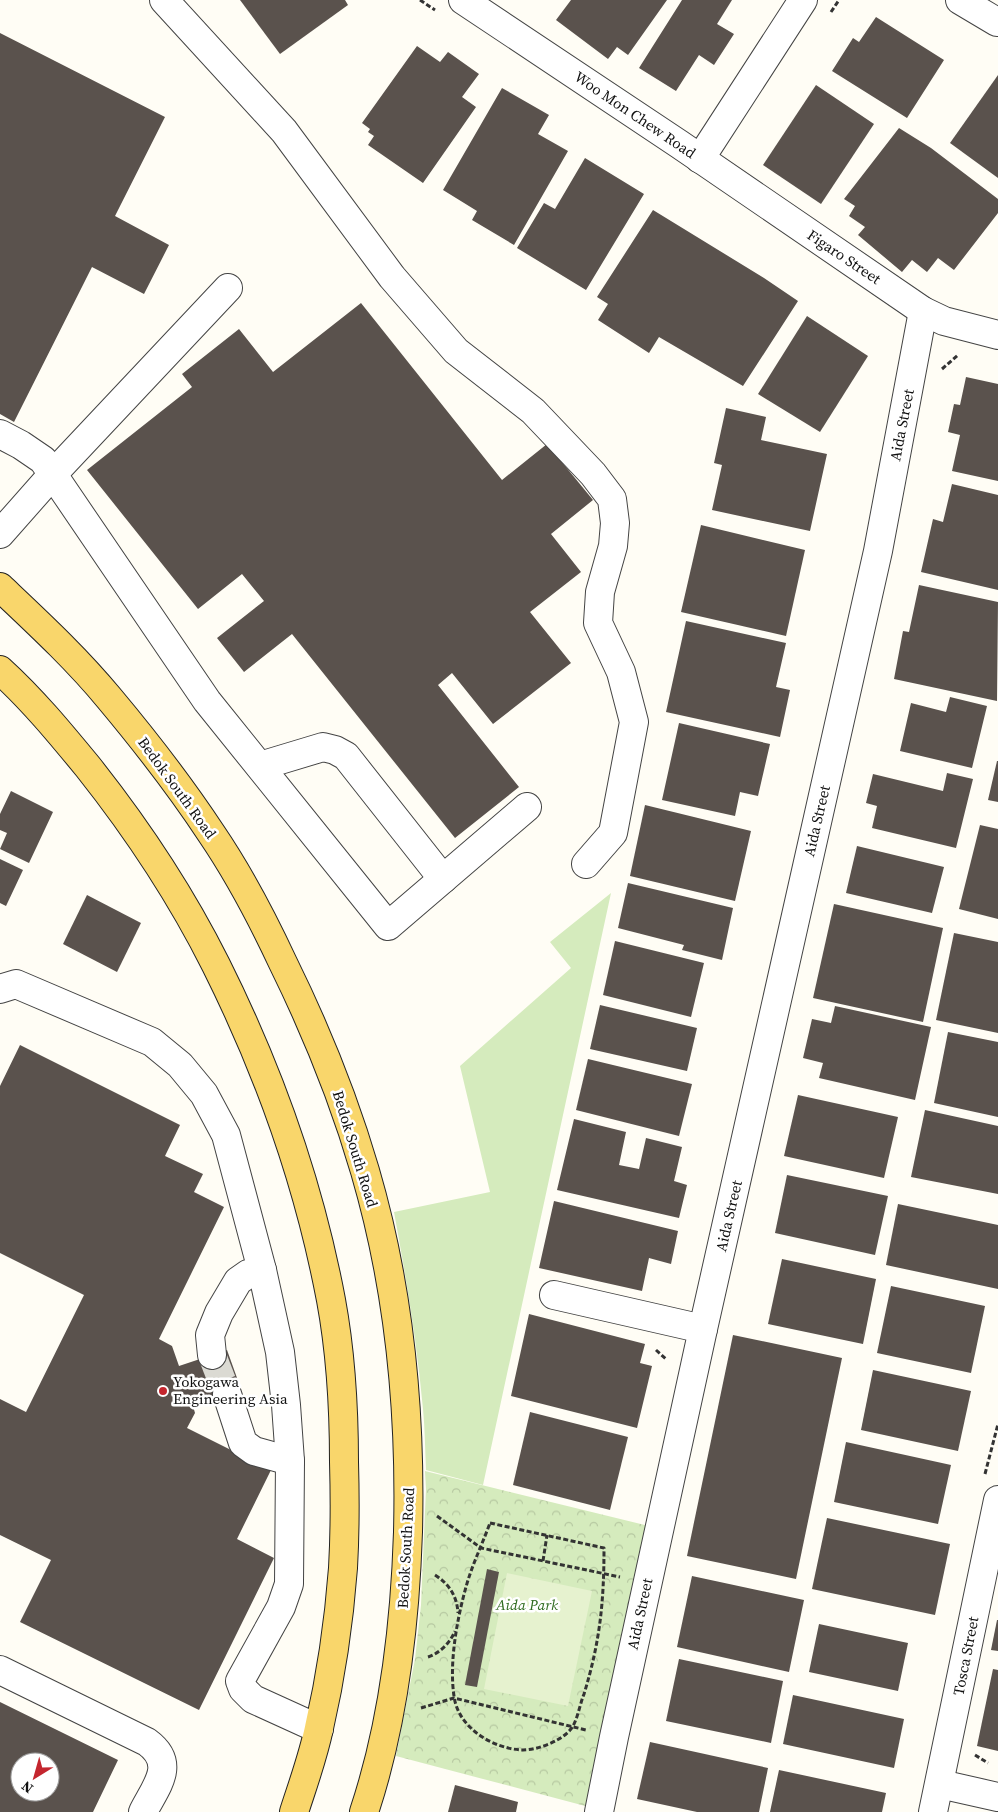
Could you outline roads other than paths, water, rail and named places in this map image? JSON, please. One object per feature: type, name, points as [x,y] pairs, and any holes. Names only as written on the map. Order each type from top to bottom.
[{"type":"main road","name":"Bedok South Road","points":[[0,587],[50,635],[108,696],[212,834],[258,911],[296,988],[332,1072],[365,1171],[392,1290],[406,1409],[409,1489],[406,1588],[398,1660],[380,1753],[364,1812]]},
{"type":"main road","points":[[0,670],[58,729],[110,795],[155,858],[196,926],[240,1013],[275,1098],[307,1194],[332,1301],[344,1411],[343,1567],[334,1647],[319,1729],[294,1812]]},
{"type":"street","points":[[164,0],[284,131],[392,277],[456,351],[533,411],[593,474],[612,499],[615,523],[613,546],[600,592],[598,623],[622,672],[634,722],[613,833],[586,864]]},
{"type":"street","name":"Woo Mon Chew Road","points":[[463,0],[700,158],[803,0]]},
{"type":"street","points":[[960,0],[997,22]]},
{"type":"street","name":"Figaro Street","points":[[700,158],[923,311],[944,322],[998,335]]},
{"type":"street","points":[[0,534],[53,474],[228,288]]},
{"type":"street","name":"Aida Street","points":[[599,1812],[703,1329],[878,551],[923,311]]},
{"type":"street","points":[[0,434],[43,460],[207,701],[388,926],[527,807]]},
{"type":"street","points":[[260,766],[323,747],[335,750],[346,756],[443,879]]},
{"type":"street","points":[[0,988],[16,984],[152,1042],[180,1065],[204,1094],[226,1136],[262,1270],[280,1352],[290,1461],[289,1584],[281,1606],[240,1680],[243,1690],[253,1699],[319,1729]]},
{"type":"street","points":[[212,1355],[210,1335],[219,1312],[238,1281],[248,1274],[262,1270]]},
{"type":"street","points":[[554,1295],[703,1329]]},
{"type":"street","points":[[227,1394],[243,1443],[254,1451],[290,1461]]},
{"type":"street","name":"Tosca Street","points":[[933,1812],[997,1507]]},
{"type":"street","points":[[0,1670],[147,1742],[153,1747],[162,1758],[163,1769],[143,1812]]},
{"type":"street","points":[[940,1784],[998,1798]]},
{"type":"tunnel","points":[[212,1355],[227,1394]]},
{"type":"place","name":"Yokogawa Engineering Asia","points":[[163,1391]]},
{"type":"park label","name":"Aida Park","points":[[527,1605]]}]
